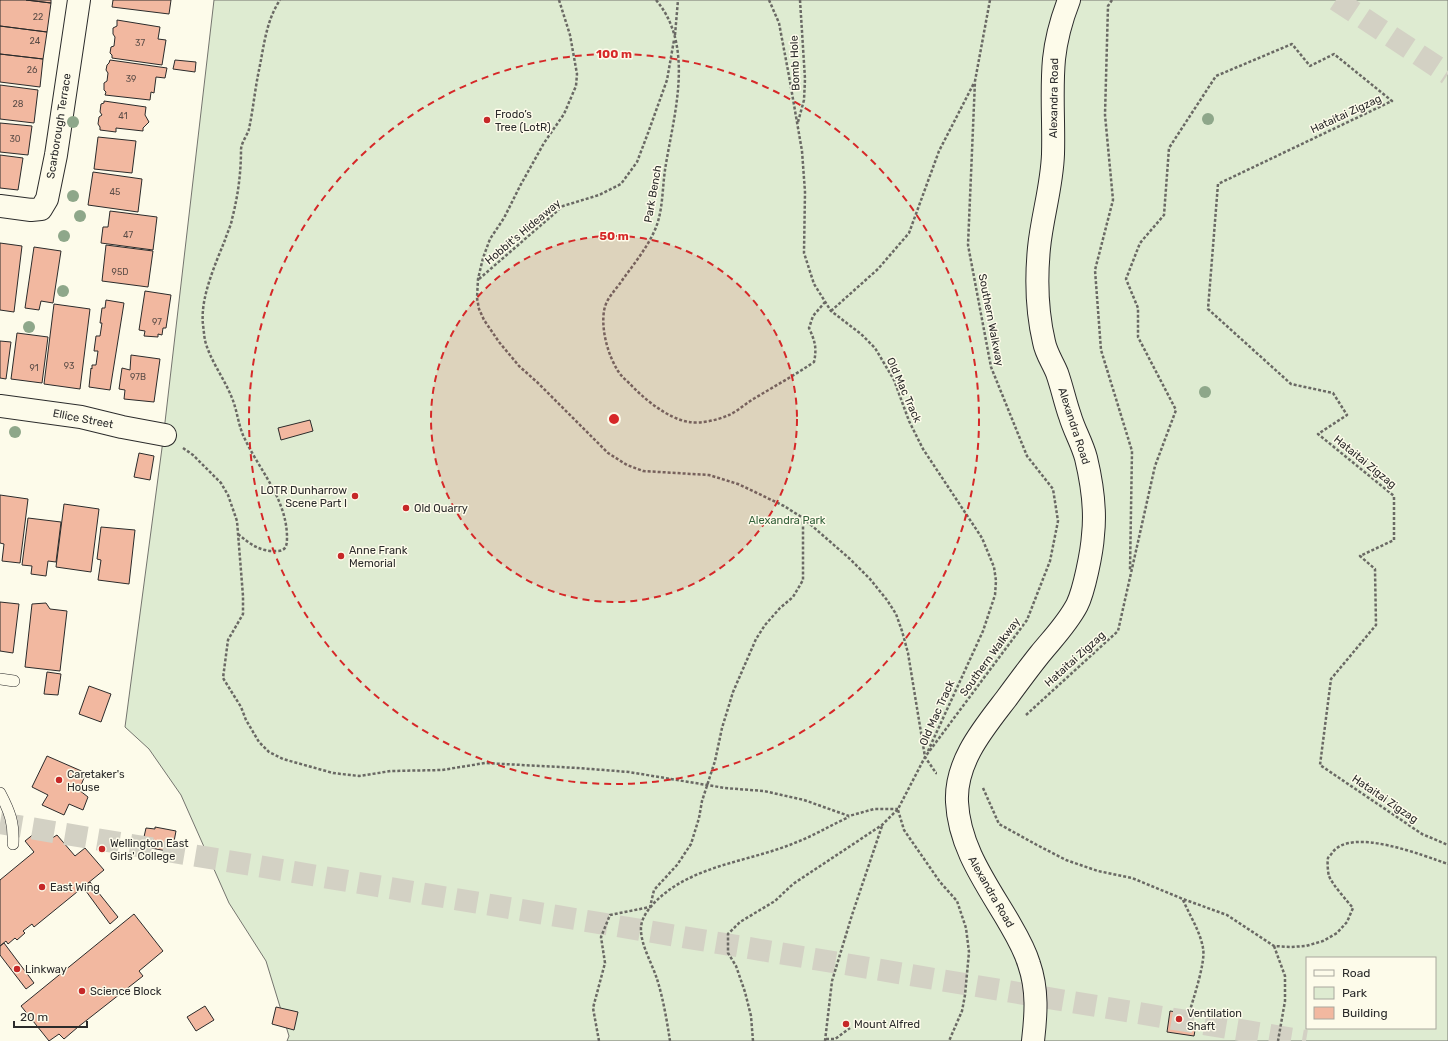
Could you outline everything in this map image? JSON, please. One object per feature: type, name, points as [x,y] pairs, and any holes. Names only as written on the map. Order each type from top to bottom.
[{"type":"street","name":"Scarborough Terrace","points":[[0,206],[31,210],[41,209],[47,199],[56,155],[79,0]]},
{"type":"street","name":"Alexandra Road","points":[[1033,1041],[1036,1008],[1030,965],[1022,945],[977,869],[962,835],[956,799],[960,774],[966,757],[987,724],[1038,656],[1067,622],[1079,602],[1093,536],[1095,504],[1085,456],[1070,417],[1057,375],[1044,345],[1039,312],[1038,292],[1039,248],[1051,178],[1053,154],[1052,128],[1054,58],[1064,12],[1069,0]]},
{"type":"street","name":"Ellice Street","points":[[0,406],[81,417],[122,427],[165,434]]},
{"type":"lane","points":[[0,680],[14,681]]},
{"type":"lane","points":[[0,793],[12,819],[14,830],[13,844]]},
{"type":"path","points":[[237,534],[262,550],[280,551],[284,550],[286,547],[287,532],[283,511],[266,474],[247,444],[238,422],[232,399],[206,344],[203,323],[203,305],[232,220],[242,157],[241,148],[250,125],[264,43],[275,7],[280,0]]},
{"type":"path","points":[[559,0],[570,35],[577,74],[576,86],[564,114],[544,143],[504,218],[490,239],[483,258],[478,279],[477,298],[479,309],[484,320],[499,342],[519,366],[608,453],[627,465],[643,471],[709,475],[755,492],[784,506],[803,518],[850,559],[870,579],[896,614],[902,631],[908,654],[925,757],[936,773],[960,774],[978,780],[982,785],[999,824],[1066,860],[1098,871],[1132,878],[1227,915],[1274,946],[1306,946],[1317,943],[1337,933],[1347,922],[1353,908],[1329,876],[1328,858],[1334,850],[1342,845],[1362,841],[1385,844],[1448,864]]},
{"type":"path","name":"Park Bench","points":[[656,0],[666,15],[675,36],[679,63],[677,103],[665,172],[660,214],[655,229],[647,246],[606,302],[604,312],[607,344],[611,358],[619,372],[645,398],[662,410],[677,418],[689,422],[703,422],[729,415],[794,376],[814,362],[816,352],[814,339],[809,328],[813,316],[825,302]]},
{"type":"path","name":"Hobbit's Hideaway","points":[[478,279],[563,206],[599,195],[621,184],[637,162],[667,80],[675,36],[678,0]]},
{"type":"path","name":"Old Mac Track","points":[[769,0],[779,23],[798,125],[802,151],[805,192],[804,253],[814,284],[831,311],[862,334],[875,348],[894,380],[909,421],[923,448],[982,538],[994,567],[996,581],[995,595],[983,631],[925,757]]},
{"type":"path","name":"Bomb Hole","points":[[798,125],[804,100],[805,79],[800,0]]},
{"type":"path","name":"Southern Walkway","points":[[882,826],[898,809],[925,757],[1027,620],[1050,561],[1058,521],[1053,489],[1027,456],[991,367],[968,245],[975,81],[990,0]]},
{"type":"path","points":[[1112,0],[1108,6],[1105,115],[1113,200],[1095,270],[1101,350],[1132,450],[1130,577]]},
{"type":"path","name":"Hataitai Zigzag","points":[[1024,716],[1118,631],[1156,466],[1176,410],[1138,337],[1138,308],[1126,279],[1140,244],[1164,215],[1169,148],[1216,76],[1292,44],[1310,66],[1334,54],[1392,101],[1218,184],[1208,309],[1291,384],[1333,393],[1347,415],[1318,434],[1394,496],[1394,540],[1360,556],[1375,569],[1376,625],[1331,679],[1320,765],[1422,834],[1448,845]]},
{"type":"path","points":[[831,311],[878,269],[909,234],[939,151],[975,81]]},
{"type":"path","points":[[165,434],[193,456],[221,482],[233,507],[237,521],[237,534],[244,596],[243,614],[228,640],[223,678],[241,707],[246,720],[259,742],[269,752],[283,759],[332,772],[359,776],[391,771],[442,770],[485,763],[629,772],[725,788],[764,791],[804,800],[849,816]]},
{"type":"path","points":[[670,1041],[658,981],[648,958],[641,934],[643,920],[650,907],[654,890],[676,866],[691,844],[733,692],[756,639],[780,608],[793,597],[803,580],[803,518]]},
{"type":"path","points":[[599,1041],[593,1008],[605,963],[600,938],[610,915],[650,907],[663,894],[678,883],[711,869],[797,842],[849,816],[874,809],[898,809],[904,830],[940,882],[957,901],[966,928],[969,952],[965,995],[962,1011],[949,1041]]},
{"type":"path","points":[[850,1028],[835,1039],[825,1040],[832,981],[852,915],[882,826]]},
{"type":"path","points":[[753,1041],[751,1016],[745,992],[736,966],[728,953],[728,934],[740,922],[775,901],[793,884],[882,826]]},
{"type":"path","points":[[1183,899],[1198,932],[1204,950],[1202,965],[1189,1014]]},
{"type":"path","points":[[1274,946],[1285,976],[1285,1001],[1278,1041]]},
{"type":"green space","name":"Alexandra Park","points":[[214,0],[1448,0],[1448,1041],[287,1041],[289,1036],[266,961],[229,903],[181,795],[149,749],[125,727],[162,448]]},
{"type":"building","points":[[0,0],[26,0],[51,3],[47,32],[0,26]]},
{"type":"building","points":[[26,0],[51,0],[51,3]]},
{"type":"building","points":[[113,0],[171,0],[169,14],[112,7]]},
{"type":"building","points":[[117,20],[160,27],[158,39],[166,40],[162,65],[112,58],[110,53],[111,47],[114,46],[115,37],[113,34],[113,28],[117,26]]},
{"type":"building","points":[[0,26],[47,32],[43,59],[0,54]]},
{"type":"building","points":[[0,54],[43,59],[40,87],[0,82]]},
{"type":"building","points":[[110,60],[167,68],[165,78],[156,77],[154,93],[151,92],[150,100],[105,95],[106,92],[104,90],[104,83],[107,81],[108,73],[106,70]]},
{"type":"building","points":[[175,60],[196,62],[195,72],[173,69]]},
{"type":"building","points":[[0,85],[38,90],[34,123],[0,119]]},
{"type":"building","points":[[104,101],[146,107],[145,115],[149,122],[143,128],[143,131],[116,128],[116,132],[100,130],[98,124],[99,117],[102,115],[100,112],[101,104],[104,103]]},
{"type":"building","points":[[0,123],[32,126],[28,155],[0,152]]},
{"type":"building","points":[[98,137],[136,141],[132,173],[94,169]]},
{"type":"building","points":[[0,155],[23,158],[18,190],[0,188]]},
{"type":"building","points":[[93,172],[142,179],[138,212],[88,205]]},
{"type":"building","points":[[110,211],[157,217],[153,250],[101,243],[103,227],[108,227]]},
{"type":"building","points":[[0,243],[22,246],[14,312],[0,310]]},
{"type":"building","points":[[106,245],[153,251],[148,287],[102,281]]},
{"type":"building","points":[[34,247],[61,251],[53,303],[41,301],[39,310],[25,308]]},
{"type":"building","points":[[145,291],[171,295],[166,328],[163,328],[162,335],[158,334],[158,337],[144,336],[145,331],[139,330]]},
{"type":"building","points":[[106,300],[124,303],[110,390],[89,387],[91,368],[92,369],[92,365],[96,365],[98,351],[94,351],[96,336],[100,336],[102,308],[105,308]]},
{"type":"building","points":[[54,304],[90,309],[80,389],[44,384]]},
{"type":"building","points":[[17,333],[48,337],[42,383],[11,379]]},
{"type":"building","points":[[0,341],[11,342],[6,379],[0,378]]},
{"type":"building","points":[[131,355],[160,359],[154,402],[124,399],[125,390],[119,389],[122,368],[130,370]]},
{"type":"building","points":[[310,420],[313,431],[281,440],[278,428]]},
{"type":"building","points":[[139,453],[154,456],[150,480],[134,477]]},
{"type":"building","points":[[0,495],[28,499],[20,563],[2,561],[4,544],[0,543]]},
{"type":"building","points":[[64,504],[99,509],[91,572],[56,567]]},
{"type":"building","points":[[28,518],[61,522],[56,562],[48,561],[46,576],[31,574],[32,566],[22,565]]},
{"type":"building","points":[[101,527],[135,530],[129,584],[98,580],[101,560],[97,559]]},
{"type":"building","points":[[0,602],[19,604],[13,653],[0,651]]},
{"type":"building","points":[[46,603],[50,609],[67,611],[60,671],[25,667],[32,604]]},
{"type":"building","points":[[47,672],[61,674],[58,695],[44,694]]},
{"type":"building","points":[[89,686],[111,694],[101,722],[79,714]]},
{"type":"building","name":"Caretaker's House","points":[[47,756],[86,773],[79,790],[88,797],[83,810],[69,804],[64,815],[42,805],[48,795],[32,787]]},
{"type":"building","points":[[155,827],[176,831],[172,852],[151,848],[153,839],[144,837],[146,828],[155,829]]},
{"type":"building","name":"East Wing","points":[[40,829],[49,840],[57,835],[75,856],[85,848],[104,870],[34,927],[32,924],[23,931],[25,933],[17,940],[15,938],[8,944],[6,941],[0,946],[0,880],[34,852],[25,841]]},
{"type":"building","points":[[90,882],[118,917],[110,924],[83,887]]},
{"type":"building","name":"Science Block","points":[[134,914],[163,951],[139,971],[143,976],[64,1039],[59,1034],[49,1041],[21,1006]]},
{"type":"building","name":"Linkway","points":[[4,943],[34,983],[26,989],[0,955],[0,946]]},
{"type":"building","points":[[205,1006],[214,1020],[196,1031],[187,1017]]},
{"type":"building","points":[[276,1007],[298,1012],[294,1030],[272,1024]]},
{"type":"building","name":"Ventilation Shaft","points":[[1170,1011],[1189,1014],[1187,1024],[1196,1025],[1194,1036],[1167,1032]]},
{"type":"tunnel","points":[[1336,0],[1448,74]]},
{"type":"tunnel","points":[[0,823],[1306,1041]]},
{"type":"place","name":"Frodo’s Tree (LotR)","points":[[487,120]]},
{"type":"place","name":"LOTR Dunharrow Scene Part I","points":[[355,496]]},
{"type":"place","name":"Old Quarry","points":[[406,508]]},
{"type":"place","name":"Anne Frank Memorial","points":[[341,556]]},
{"type":"place","name":"Caretaker's House","points":[[59,780]]},
{"type":"place","name":"Wellington East Girls' College","points":[[102,849]]},
{"type":"place","name":"East Wing","points":[[42,887]]},
{"type":"place","name":"Linkway","points":[[17,969]]},
{"type":"place","name":"Science Block","points":[[82,991]]},
{"type":"place","name":"Ventilation Shaft","points":[[1179,1019]]},
{"type":"place","name":"Mount Alfred","points":[[846,1024]]}]
